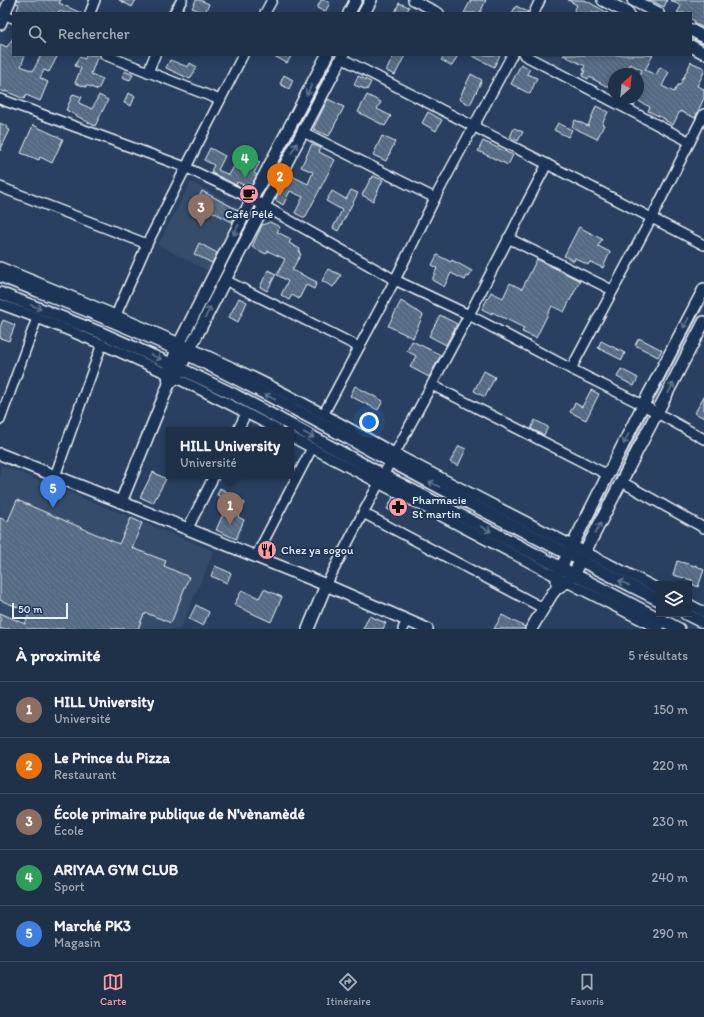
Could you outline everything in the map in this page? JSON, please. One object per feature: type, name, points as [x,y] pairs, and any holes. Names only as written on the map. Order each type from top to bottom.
[{"type":"street","points":[[4,18],[10,0]]},
{"type":"street","points":[[90,12],[95,0]]},
{"type":"street","points":[[175,12],[182,0]]},
{"type":"street","points":[[266,12],[272,0]]},
{"type":"street","points":[[350,12],[356,0]]},
{"type":"street","points":[[365,12],[371,0]]},
{"type":"street","points":[[413,0],[437,12]]},
{"type":"street","points":[[534,12],[540,0]]},
{"type":"street","points":[[603,0],[626,12]]},
{"type":"street","points":[[633,0],[656,12]]},
{"type":"street","points":[[692,31],[704,37]]},
{"type":"street","points":[[692,47],[704,53]]},
{"type":"street","points":[[108,56],[220,100]]},
{"type":"street","points":[[148,72],[155,56]]},
{"type":"street","points":[[116,315],[147,244],[242,56]]},
{"type":"street","points":[[121,502],[173,373],[252,199],[326,56]]},
{"type":"street","points":[[184,348],[225,280],[342,56],[704,245]]},
{"type":"street","points":[[324,413],[395,280],[435,198],[511,56]]},
{"type":"street","points":[[526,56],[690,142]]},
{"type":"street","points":[[0,99],[186,167],[264,205],[395,280],[469,315],[643,405],[704,439]]},
{"type":"street","points":[[571,369],[652,217],[704,114]]},
{"type":"street","points":[[303,132],[435,198]]},
{"type":"street","points":[[308,629],[326,585],[363,513],[432,386],[547,164]]},
{"type":"street","points":[[0,187],[147,244]]},
{"type":"street","points":[[508,238],[612,290]]},
{"type":"street","points":[[0,267],[116,315],[324,413],[393,457]]},
{"type":"street","points":[[0,276],[184,348],[320,422],[393,457],[570,550],[656,588]]},
{"type":"street","points":[[225,280],[359,348]]},
{"type":"street","points":[[563,578],[570,550],[643,405],[704,289]]},
{"type":"street","points":[[0,293],[99,332],[272,427]]},
{"type":"street","points":[[0,304],[173,373],[235,395],[291,427]]},
{"type":"street","points":[[0,420],[37,318]]},
{"type":"street","points":[[531,629],[563,578],[583,556],[704,322]]},
{"type":"street","points":[[55,476],[102,344]]},
{"type":"street","points":[[432,386],[608,475]]},
{"type":"street","points":[[239,427],[246,413]]},
{"type":"street","points":[[294,429],[381,479],[659,629]]},
{"type":"street","points":[[294,439],[381,479]]},
{"type":"street","points":[[256,556],[312,448]]},
{"type":"street","points":[[0,454],[188,528],[326,585],[405,625],[427,629]]},
{"type":"street","points":[[188,528],[212,479]]},
{"type":"street","points":[[622,482],[704,528]]},
{"type":"street","points":[[363,513],[543,608]]},
{"type":"street","points":[[583,556],[656,598]]},
{"type":"street","points":[[563,578],[679,629]]},
{"type":"street","points":[[692,606],[704,612]]},
{"type":"street","points":[[692,617],[704,623]]},
{"type":"shaded area","points":[[530,56],[564,56],[557,71]]},
{"type":"shaded area","points":[[191,182],[243,209],[211,272],[158,245]]},
{"type":"shaded area","points":[[0,465],[214,551],[180,629],[0,629]]},
{"type":"building","points":[[17,0],[61,0],[59,3],[79,12],[22,12],[17,10],[19,4],[16,3]]},
{"type":"building","points":[[119,0],[136,0],[132,7]]},
{"type":"building","points":[[196,0],[209,4],[205,12],[192,8]]},
{"type":"building","points":[[321,0],[325,0],[330,3],[325,12],[317,8]]},
{"type":"building","points":[[471,0],[486,0],[480,12],[465,12]]},
{"type":"building","points":[[568,0],[585,0],[606,12],[574,12],[577,5]]},
{"type":"building","points":[[650,0],[667,0],[664,7]]},
{"type":"building","points":[[670,0],[704,0],[704,28],[694,23],[695,21],[692,20],[692,12],[678,12],[681,6]]},
{"type":"building","points":[[399,3],[409,7],[406,12],[395,12]]},
{"type":"building","points":[[516,6],[528,12],[513,12]]},
{"type":"building","points":[[12,40],[12,56],[25,56],[21,66],[33,71],[40,56],[57,56],[49,72],[44,70],[40,78],[48,82],[40,101],[26,95],[24,99],[0,90],[0,44],[7,47]]},
{"type":"building","points":[[86,56],[98,56],[91,74],[103,79],[98,90],[86,85],[86,87],[75,83],[81,68],[75,66],[79,57],[85,59]]},
{"type":"building","points":[[274,56],[291,56],[287,63]]},
{"type":"building","points":[[394,56],[404,56],[395,75],[386,71]]},
{"type":"building","points":[[443,56],[457,56],[452,66],[441,60]]},
{"type":"building","points":[[473,56],[500,56],[494,67]]},
{"type":"building","points":[[565,56],[652,56],[645,70],[656,75],[660,67],[669,72],[662,86],[674,92],[678,85],[680,85],[691,62],[704,68],[704,72],[697,86],[704,89],[704,98],[695,118],[680,111],[673,125],[665,119],[648,111],[650,107],[644,104],[644,68],[638,68],[630,64],[628,68],[608,68],[608,87],[589,77],[588,79],[582,76],[585,71],[583,70],[585,66]]},
{"type":"building","points":[[170,60],[188,67],[190,63],[197,67],[190,79],[166,68]]},
{"type":"building","points":[[521,64],[530,69],[527,74],[537,78],[530,94],[511,84]]},
{"type":"building","points":[[125,71],[133,75],[130,80],[122,77]]},
{"type":"building","points":[[471,74],[482,80],[470,105],[459,99]]},
{"type":"building","points":[[284,75],[293,80],[289,89],[280,84]]},
{"type":"building","points":[[358,76],[371,82],[367,90],[354,85]]},
{"type":"building","points":[[128,93],[135,96],[131,106],[124,103]]},
{"type":"building","points":[[73,94],[82,97],[79,103],[92,109],[99,95],[108,100],[95,126],[66,110]]},
{"type":"building","points":[[367,95],[381,102],[377,109],[391,116],[385,126],[358,112]]},
{"type":"building","points":[[328,99],[344,107],[329,136],[313,129]]},
{"type":"building","points":[[596,106],[608,112],[602,124],[604,125],[597,139],[572,127],[575,120],[588,126]]},
{"type":"building","points":[[428,112],[442,120],[436,131],[422,123]]},
{"type":"building","points":[[0,123],[8,127],[7,129],[10,130],[0,151]]},
{"type":"building","points":[[558,123],[572,130],[568,137],[554,130]]},
{"type":"building","points":[[33,125],[63,139],[52,163],[40,157],[39,160],[21,153]]},
{"type":"building","points":[[514,128],[523,132],[518,141],[510,137]]},
{"type":"building","points":[[382,136],[395,142],[386,161],[373,155]]},
{"type":"building","points":[[483,141],[513,155],[508,165],[478,151]]},
{"type":"building","points":[[312,144],[321,148],[319,152],[335,160],[305,218],[295,213],[303,197],[290,191],[283,205],[275,200],[290,175],[308,184],[313,172],[301,167]]},
{"type":"building","points":[[210,148],[225,156],[218,170],[229,175],[236,163],[241,166],[246,156],[260,162],[254,173],[257,175],[250,188],[237,182],[236,185],[211,171],[214,165],[204,160]]},
{"type":"building","points":[[373,176],[383,180],[373,201],[362,195]]},
{"type":"building","points":[[351,190],[358,193],[338,231],[333,228],[342,210],[326,201],[332,191],[346,199]]},
{"type":"building","points":[[202,191],[238,210],[232,222],[196,203]]},
{"type":"building","points":[[270,222],[280,227],[277,232],[291,239],[289,243],[300,249],[299,253],[301,254],[292,270],[317,282],[314,289],[306,285],[299,299],[292,295],[289,300],[281,295],[288,281],[277,275],[285,259],[268,251],[266,254],[252,247],[262,225]]},
{"type":"building","points":[[579,227],[602,239],[598,246],[610,252],[603,268],[590,262],[588,265],[575,258],[574,261],[564,256]]},
{"type":"building","points":[[199,243],[217,253],[212,263],[194,254]]},
{"type":"building","points":[[437,255],[451,262],[452,260],[472,271],[469,277],[467,276],[465,280],[451,273],[444,287],[432,280],[437,268],[432,265]]},
{"type":"building","points":[[537,259],[580,281],[564,312],[552,306],[536,338],[522,332],[524,328],[492,312],[492,314],[482,309],[491,292],[503,298],[510,283],[522,289]]},
{"type":"building","points":[[328,269],[341,275],[333,287],[322,281]]},
{"type":"building","points":[[268,270],[276,274],[267,291],[260,287]]},
{"type":"building","points":[[239,298],[247,302],[238,322],[229,317]]},
{"type":"building","points":[[401,301],[423,315],[413,338],[388,326]]},
{"type":"building","points":[[440,315],[457,324],[446,345],[429,336]]},
{"type":"building","points":[[3,320],[15,325],[9,341],[0,338],[0,327]]},
{"type":"building","points":[[639,338],[662,350],[658,357],[635,345]]},
{"type":"building","points":[[412,341],[441,355],[429,377],[410,367],[416,356],[407,351]]},
{"type":"building","points":[[601,341],[625,353],[622,360],[598,348]]},
{"type":"building","points":[[621,369],[638,378],[634,386],[617,377]]},
{"type":"building","points":[[484,371],[495,377],[485,397],[474,391]]},
{"type":"building","points":[[355,386],[383,401],[378,410],[350,396]]},
{"type":"building","points":[[591,390],[599,394],[586,420],[570,412],[575,403],[582,407]]},
{"type":"building","points":[[704,396],[704,418],[695,413]]},
{"type":"building","points":[[535,420],[548,427],[544,435],[531,429]]},
{"type":"building","points":[[459,446],[466,449],[458,466],[450,462]]},
{"type":"building","points":[[153,472],[166,479],[153,503],[140,497]]},
{"type":"building","points":[[220,488],[245,503],[238,517],[244,520],[236,539],[216,530],[229,501],[217,495]]},
{"type":"building","points":[[393,497],[407,505],[401,516],[387,509]]},
{"type":"building","points":[[17,500],[119,544],[131,518],[142,523],[132,548],[166,561],[164,566],[189,577],[171,623],[146,613],[145,615],[144,614],[138,629],[0,629],[0,613],[25,624],[30,612],[0,600],[0,518],[8,521]]},
{"type":"building","points":[[677,561],[695,565],[704,570],[698,587],[692,584],[692,580],[673,575]]},
{"type":"building","points":[[215,566],[231,573],[227,583],[211,576]]},
{"type":"building","points":[[264,589],[282,597],[271,622],[234,605],[242,590],[259,598]]},
{"type":"building","points":[[196,605],[209,612],[203,626],[189,619]]},
{"type":"building","points":[[502,615],[525,627],[524,629],[494,629]]},
{"type":"building","points":[[369,616],[386,623],[383,629],[363,629]]},
{"type":"waterway","points":[[358,12],[364,0]]},
{"type":"waterway","points":[[264,193],[334,56]]},
{"type":"waterway","points":[[204,306],[253,213]]},
{"type":"waterway","points":[[652,403],[704,304]]},
{"type":"waterway","points":[[616,478],[647,413]]},
{"type":"waterway","points":[[592,523],[613,484]]},
{"type":"place","name":"ARIYAA GYM CLUB","points":[[245,178]]},
{"type":"place","name":"Café Pélé","points":[[249,194]]},
{"type":"place","name":"Le Prince du Pizza","points":[[280,196]]},
{"type":"place","name":"École primaire publique de N'vènamèdé","points":[[201,227]]},
{"type":"place","name":"Pharmacie St martin","points":[[398,507]]},
{"type":"place","name":"Marché PK3","points":[[53,508]]},
{"type":"place","name":"HILL University","points":[[230,525]]},
{"type":"place","name":"Chez ya sogou","points":[[267,550]]}]
